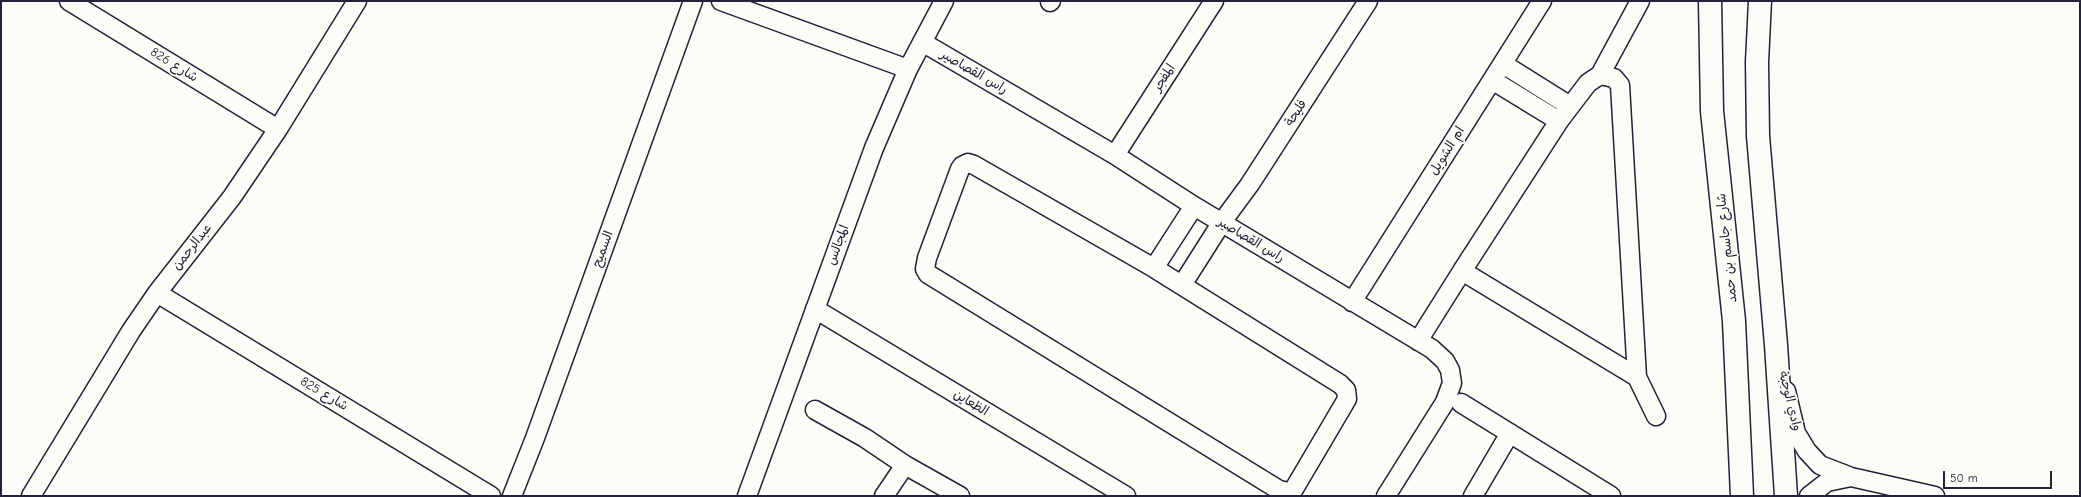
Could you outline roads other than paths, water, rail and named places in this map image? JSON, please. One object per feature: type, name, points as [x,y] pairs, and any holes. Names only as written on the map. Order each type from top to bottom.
[{"type":"main road","name":"شارع جاسم بن حمد","points":[[1710,1],[1712,111],[1734,321],[1742,496]]},
{"type":"main road","points":[[1760,1],[1757,62],[1758,136],[1776,345],[1786,496]]},
{"type":"street","name":"شارع 826","points":[[70,1],[278,129]]},
{"type":"street","name":"عبدالرحمن","points":[[31,496],[110,365],[157,292],[232,197],[278,129],[357,1]]},
{"type":"street","name":"السميح","points":[[512,496],[693,1]]},
{"type":"street","points":[[721,1],[908,69]]},
{"type":"street","name":"المجالس","points":[[746,496],[874,148],[908,69],[944,1]]},
{"type":"street","name":"المفجر","points":[[1115,154],[1214,1]]},
{"type":"street","name":"فليحة","points":[[1182,286],[1222,222],[1250,184],[1368,1]]},
{"type":"street","name":"ام الشويل","points":[[1352,302],[1542,1]]},
{"type":"street","points":[[1418,341],[1559,121],[1588,83],[1600,75],[1640,1]]},
{"type":"street","name":"راس القصاصير","points":[[922,42],[1115,154],[1194,206],[1432,349],[1445,361],[1450,370],[1452,382],[1445,402],[1386,496]]},
{"type":"street","points":[[1503,64],[1570,106]]},
{"type":"street","points":[[1600,75],[1614,78],[1620,85],[1637,377],[1656,416]]},
{"type":"street","points":[[1492,80],[1559,121]]},
{"type":"street","points":[[968,163],[974,165],[1154,268],[1182,286],[1333,380],[1346,390],[1347,399],[1297,485],[1290,492],[1279,490],[932,278],[928,274],[925,264],[960,169],[964,164],[968,163]]},
{"type":"street","points":[[1154,268],[1194,206]]},
{"type":"street","points":[[1462,271],[1637,377]]},
{"type":"street","name":"شارع 825","points":[[157,292],[491,496]]},
{"type":"street","name":"الظعاين","points":[[815,310],[1126,496]]},
{"type":"street","name":"وادي الوجبة","points":[[1776,345],[1796,433],[1807,451],[1820,465],[1851,477],[1936,496]]},
{"type":"street","points":[[1461,403],[1510,433],[1602,494]]},
{"type":"street","points":[[815,410],[865,438],[905,465],[960,496]]},
{"type":"street","points":[[1473,496],[1510,433]]},
{"type":"street","points":[[884,496],[905,465]]},
{"type":"street","name":"وادي الوجبة","points":[[1809,496],[1827,482],[1851,477]]}]
